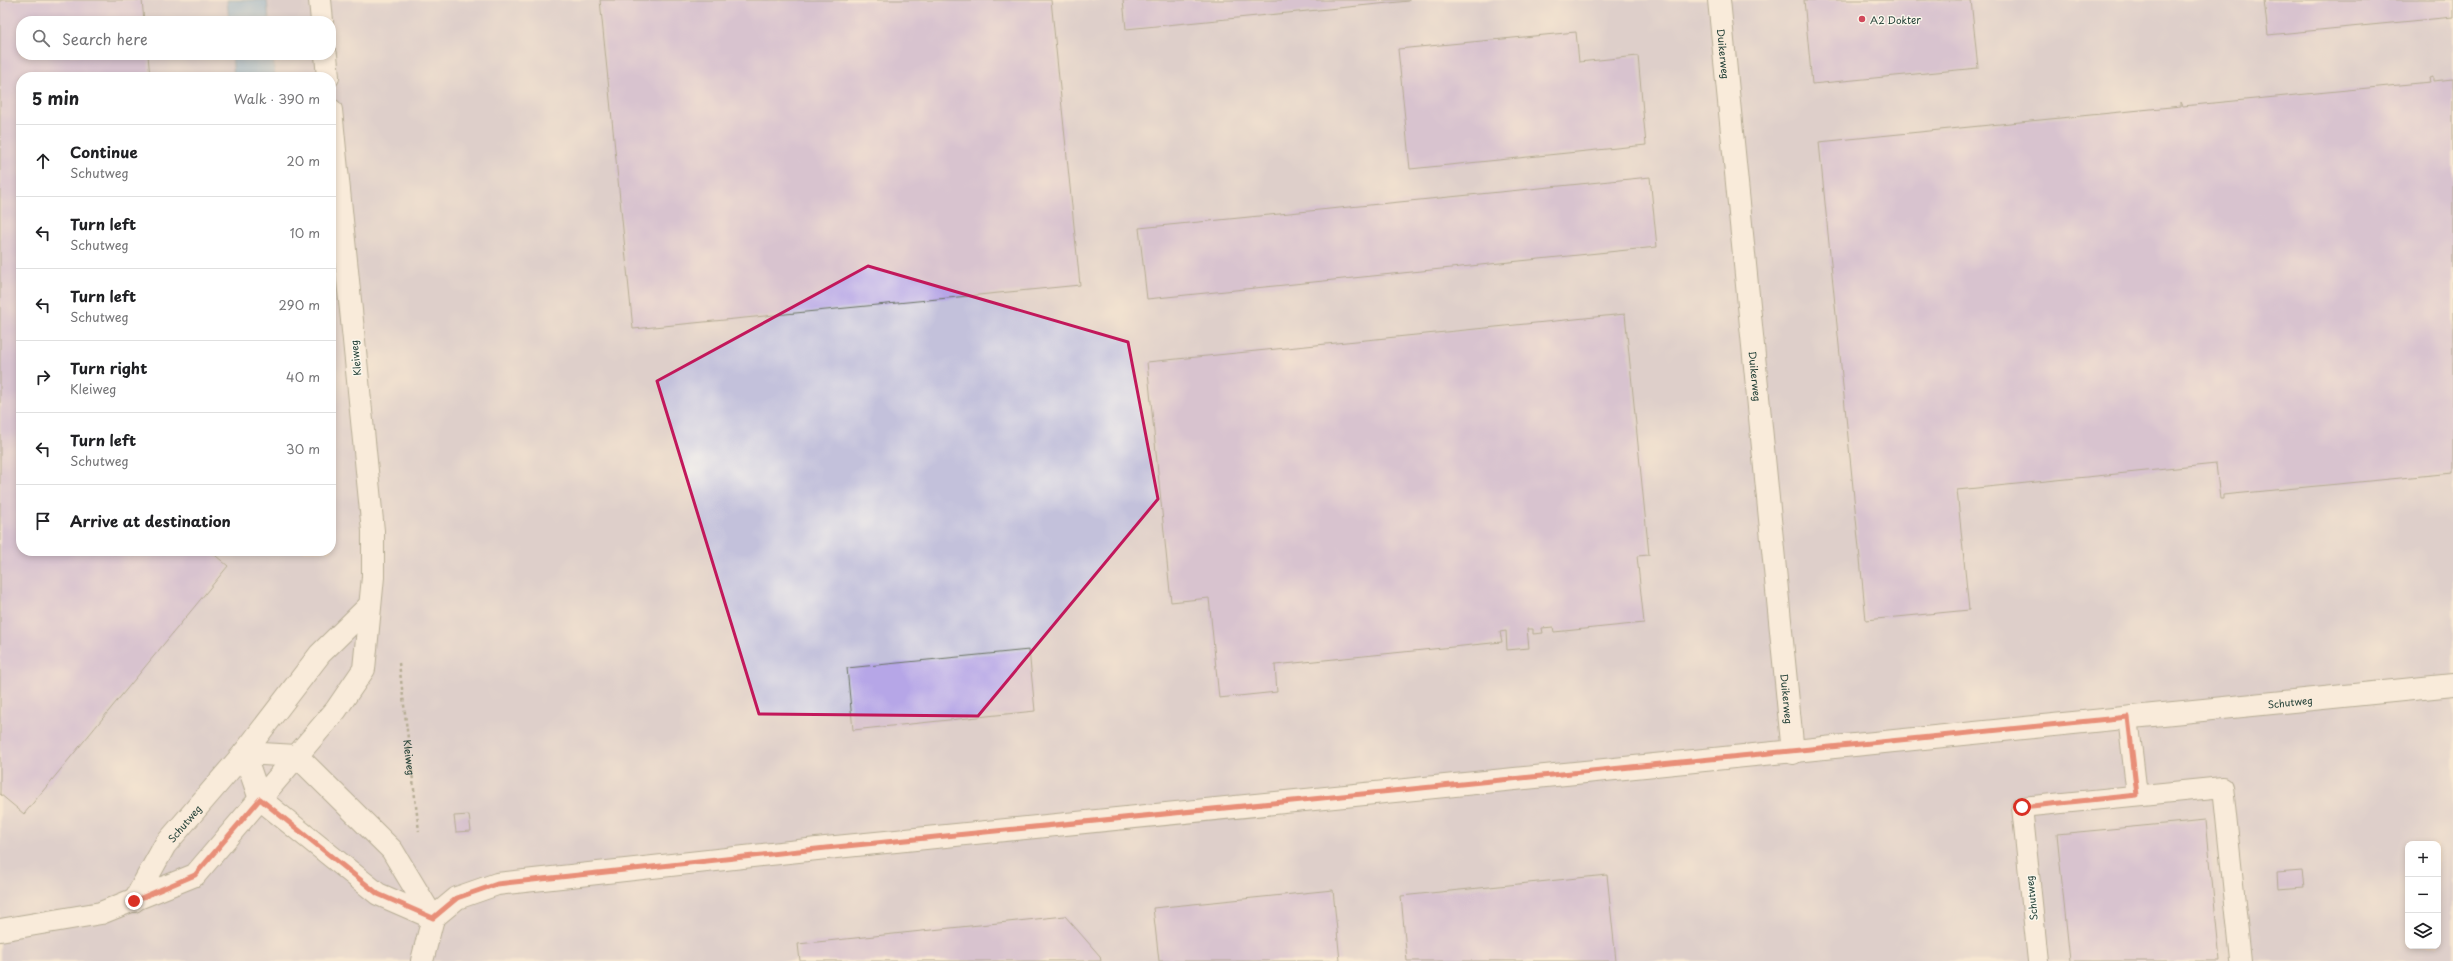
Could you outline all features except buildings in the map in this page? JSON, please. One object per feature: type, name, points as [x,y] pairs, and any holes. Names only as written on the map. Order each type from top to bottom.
[{"type":"street","points":[[320,0],[322,16]]},
{"type":"street","name":"Duikerweg","points":[[1719,0],[1793,753]]},
{"type":"street","points":[[326,60],[328,72]]},
{"type":"street","name":"Kleiweg","points":[[260,799],[336,710],[364,669],[369,606],[373,578],[373,531],[336,160]]},
{"type":"street","points":[[244,753],[320,654],[369,606]]},
{"type":"street","name":"Schutweg","points":[[433,918],[457,898],[497,884],[826,848],[1793,753],[2128,717],[2453,685]]},
{"type":"street","points":[[244,753],[297,756],[392,850],[433,918],[422,961]]},
{"type":"street","points":[[244,753],[260,799],[378,894],[433,918]]},
{"type":"street","name":"Schutweg","points":[[134,901],[165,845],[244,753]]},
{"type":"street","points":[[0,930],[101,914],[195,875],[260,799]]},
{"type":"lane","points":[[2128,717],[2137,795]]},
{"type":"lane","name":"Schutweg","points":[[2038,961],[2022,807],[2223,787],[2241,961]]},
{"type":"path","name":"Kleiweg","points":[[398,658],[420,839]]},
{"type":"highlighted area","points":[[868,266],[1128,342],[1158,499],[978,716],[759,714],[657,381]]},
{"type":"shaded area","points":[[0,0],[2453,0],[2453,961],[0,961]]},
{"type":"water","points":[[227,0],[267,0],[269,16],[229,16]]},
{"type":"water","points":[[232,60],[273,60],[275,72],[234,72]]},
{"type":"place","name":"A2 Dokter","points":[[1862,19]]},
{"type":"route","points":[[134,901],[195,875],[260,799],[378,894],[433,918],[457,898],[497,884],[826,848],[1793,753],[2128,717],[2137,795],[2022,807]]}]
